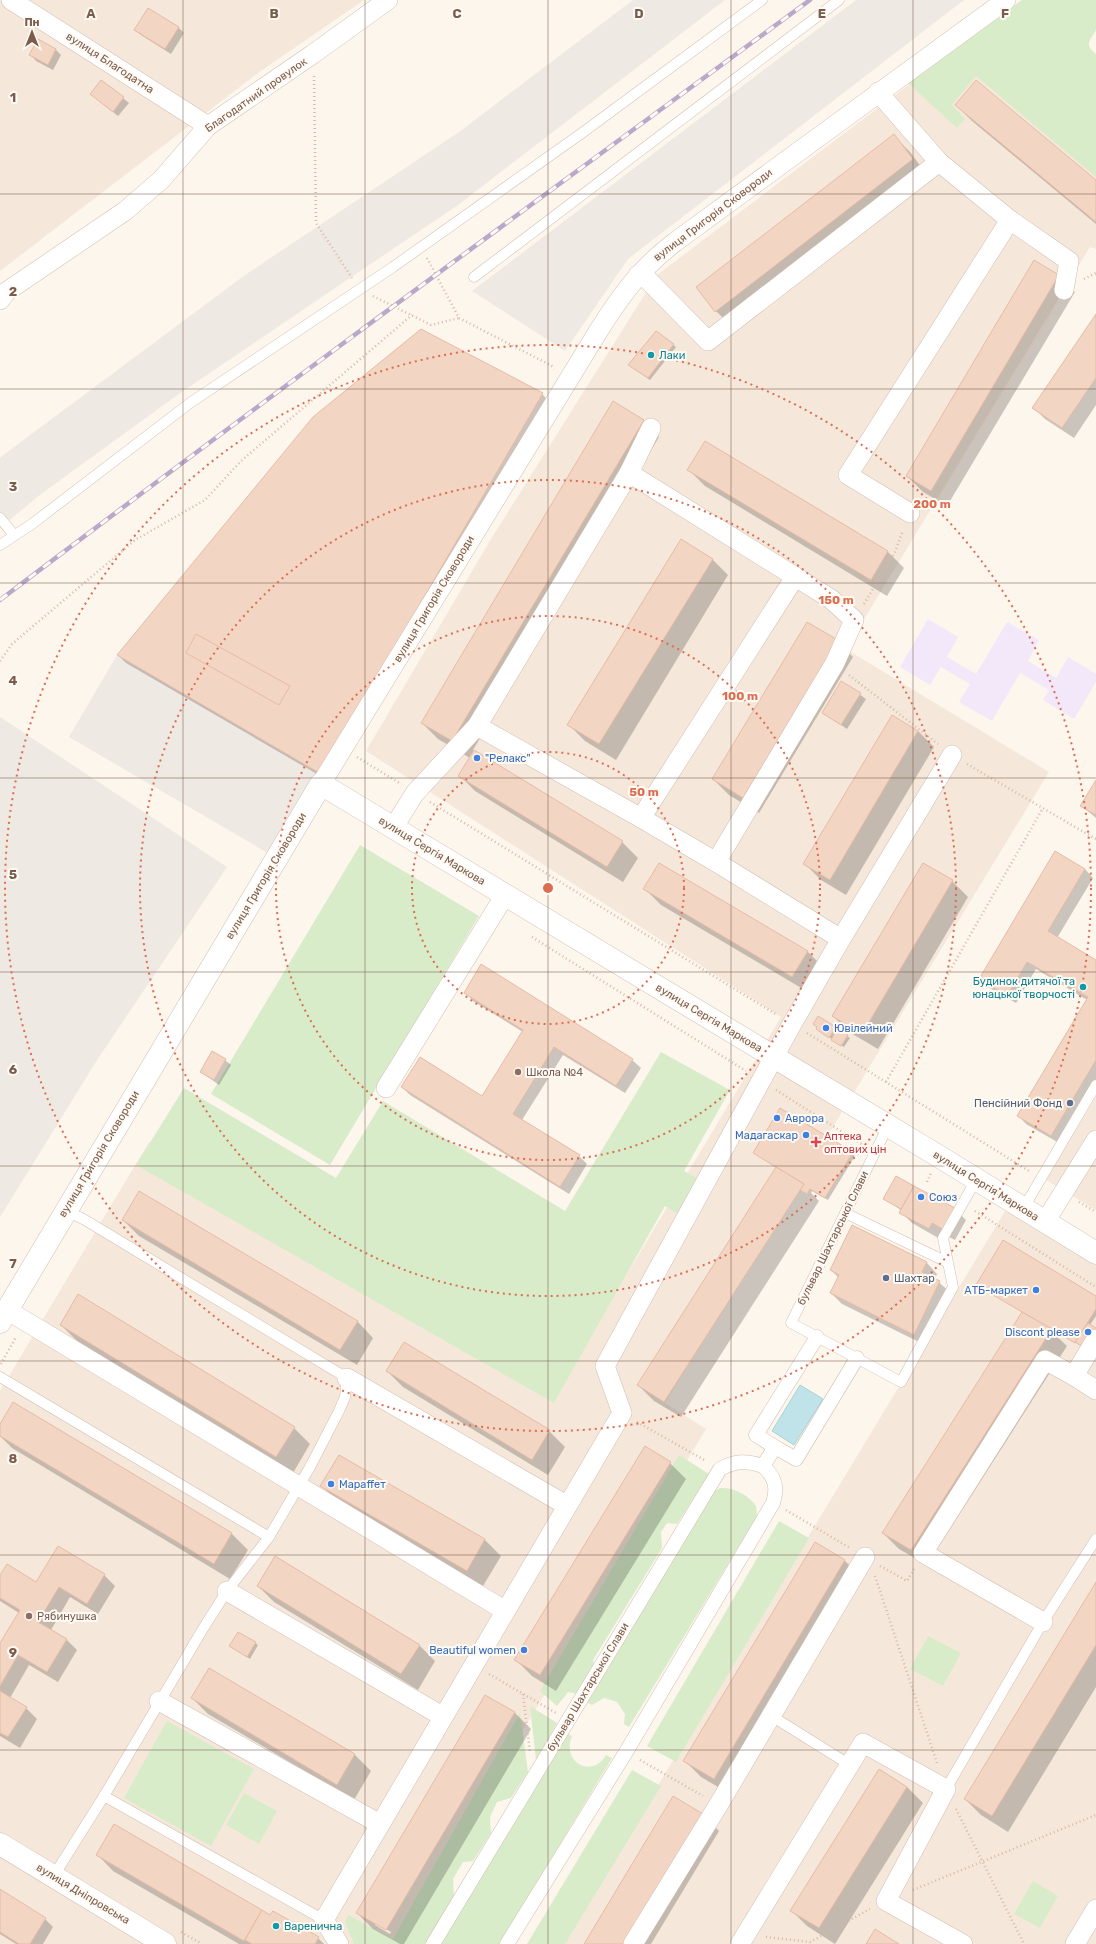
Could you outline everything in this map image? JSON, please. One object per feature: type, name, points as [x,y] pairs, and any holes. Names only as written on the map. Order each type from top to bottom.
[{"type":"street","name":"вулиця Благодатна","points":[[11,0],[208,126]]},
{"type":"street","name":"Благодатний провулок","points":[[2,293],[125,211],[161,180],[208,126],[313,54],[388,0]]},
{"type":"street","name":"вулиця Григорія Сковороди","points":[[3,1316],[321,784],[623,292],[638,274],[669,247],[878,92],[1006,0]]},
{"type":"street","points":[[878,92],[939,162],[1010,220],[1069,261],[1064,290]]},
{"type":"street","points":[[638,274],[648,280],[708,341],[939,162]]},
{"type":"street","points":[[910,513],[848,475],[1010,220]]},
{"type":"street","points":[[394,828],[415,793],[477,726],[628,473],[651,428]]},
{"type":"street","points":[[628,473],[831,599],[854,620],[835,664],[716,862]]},
{"type":"street","points":[[641,818],[795,577]]},
{"type":"street","points":[[477,726],[641,818],[841,939]]},
{"type":"street","points":[[338,1944],[324,1920],[504,1610],[622,1413],[605,1366],[775,1058],[792,1024],[841,939],[952,755]]},
{"type":"street","name":"вулиця Сергія Маркова","points":[[321,784],[1096,1253]]},
{"type":"street","points":[[386,1088],[506,895]]},
{"type":"street","points":[[1045,1222],[1096,1140]]},
{"type":"street","points":[[3,1316],[298,1487],[504,1610]]},
{"type":"street","points":[[817,1337],[756,1435],[796,1459],[857,1358]]},
{"type":"street","points":[[1074,1376],[1096,1339]]},
{"type":"street","points":[[1043,1622],[923,1553],[1045,1360],[1096,1390]]},
{"type":"street","points":[[346,1378],[566,1505]]},
{"type":"street","points":[[763,1466],[775,1447]]},
{"type":"street","points":[[507,1944],[626,1752],[773,1503],[776,1492],[775,1482],[770,1473],[763,1466],[751,1462],[740,1461],[720,1469]]},
{"type":"street","name":"бульвар Шахтарської Слави","points":[[433,1944],[720,1469]]},
{"type":"street","points":[[633,1944],[719,1804],[770,1715],[865,1557]]},
{"type":"street","points":[[227,1591],[442,1716]]},
{"type":"street","points":[[159,1701],[380,1824]]},
{"type":"street","points":[[743,1939],[863,1743],[946,1789],[886,1901],[963,1944]]},
{"type":"street","name":"вулиця Дніпровська","points":[[0,1844],[165,1944]]},
{"type":"street","points":[[1075,1944],[1096,1909]]},
{"type":"lane","points":[[0,545],[32,524],[190,403],[360,290],[588,128],[762,0]]},
{"type":"lane","points":[[474,277],[839,0]]},
{"type":"lane","points":[[0,518],[14,535]]},
{"type":"lane","points":[[1023,1209],[1096,1085]]},
{"type":"lane","name":"бульвар Шахтарської Слави","points":[[888,1126],[791,1323],[902,1382],[953,1287],[943,1238],[976,1180]]},
{"type":"lane","points":[[53,1877],[104,1796],[159,1701],[227,1591],[269,1537],[339,1411],[344,1396],[346,1378],[85,1220],[65,1210]]},
{"type":"lane","points":[[846,1213],[947,1262]]},
{"type":"lane","points":[[0,1377],[269,1537]]},
{"type":"lane","points":[[946,1789],[1043,1622],[1096,1539]]},
{"type":"lane","points":[[770,1715],[850,1765]]},
{"type":"lane","points":[[104,1796],[324,1920]]},
{"type":"path","points":[[313,54],[316,223],[360,290],[431,325],[459,318]]},
{"type":"path","points":[[421,247],[459,318],[571,376]]},
{"type":"path","points":[[854,620],[895,552],[910,513],[933,505],[1064,290],[1096,273]]},
{"type":"path","points":[[0,661],[12,644],[135,540],[205,500],[241,461],[412,315]]},
{"type":"path","points":[[353,763],[361,750]]},
{"type":"path","points":[[357,757],[1041,1178]]},
{"type":"path","points":[[886,1082],[1043,808]]},
{"type":"path","points":[[706,1046],[876,1152]]},
{"type":"path","points":[[963,1203],[1096,1287]]},
{"type":"path","points":[[622,1413],[720,1469]]},
{"type":"path","points":[[875,1575],[946,1789],[1024,1944]]},
{"type":"path","points":[[473,1665],[568,1720]]},
{"type":"path","points":[[522,1693],[533,1778]]},
{"type":"path","points":[[626,1752],[719,1804]]},
{"type":"path","points":[[810,1942],[886,1901],[1096,1816]]},
{"type":"path","points":[[743,1939],[810,1942],[814,1944]]},
{"type":"shaded area","points":[[0,0],[364,0],[258,73],[0,271]]},
{"type":"shaded area","points":[[633,0],[725,0],[458,205],[183,391],[41,494],[0,528],[0,458],[2,456],[245,275],[459,132]]},
{"type":"shaded area","points":[[856,0],[964,0],[628,259],[565,351],[472,291]]},
{"type":"shaded area","points":[[989,24],[1096,113],[1096,249],[1090,247],[846,649],[1049,772],[665,1403],[706,1429],[393,1944],[0,1944],[0,1391],[149,1142],[560,1386],[781,1017],[366,751],[491,539],[657,275]]},
{"type":"shaded area","points":[[928,619],[958,637],[947,657],[976,674],[1007,622],[1039,640],[1028,661],[1056,678],[1068,657],[1096,674],[1096,682],[1074,719],[1043,700],[1049,690],[1020,673],[992,721],[959,702],[970,684],[941,667],[930,685],[900,667]]},
{"type":"shaded area","points":[[117,655],[321,774],[273,856],[69,737]]},
{"type":"shaded area","points":[[0,717],[227,867],[99,1057],[0,1217]]},
{"type":"shaded area","points":[[1096,1097],[1096,1210],[1046,1180]]},
{"type":"shaded area","points":[[1007,1208],[1096,1262],[1096,1944],[562,1944]]},
{"type":"green space","points":[[1022,0],[1096,0],[1096,29],[1090,41],[1089,47],[1096,54],[1096,177],[976,76],[952,105],[965,119],[957,128],[907,82]]},
{"type":"green space","points":[[360,845],[479,916],[330,1165],[211,1094]]},
{"type":"green space","points":[[661,1052],[730,1090],[684,1171],[706,1183],[686,1219],[665,1206],[554,1403],[136,1165],[184,1088],[336,1178],[383,1101],[565,1211]]},
{"type":"green space","points":[[679,1455],[709,1474],[677,1524],[667,1523],[661,1532],[662,1548],[593,1660],[594,1668],[577,1694],[568,1692],[557,1706],[540,1691]]},
{"type":"green space","points":[[720,1488],[735,1490],[749,1498],[756,1506],[757,1516],[629,1727],[624,1724],[625,1714],[617,1702],[604,1698],[592,1705],[586,1702],[714,1491]]},
{"type":"green space","points":[[779,1521],[809,1538],[676,1762],[647,1746]]},
{"type":"green space","points":[[928,1636],[961,1653],[943,1686],[910,1669]]},
{"type":"green space","points":[[530,1706],[557,1723],[536,1760]]},
{"type":"green space","points":[[520,1713],[528,1772],[511,1798],[497,1802],[490,1817],[491,1833],[473,1861],[463,1862],[453,1879],[454,1898],[425,1944],[354,1944],[345,1922],[348,1915],[393,1939]]},
{"type":"green space","points":[[167,1721],[254,1769],[211,1846],[124,1798]]},
{"type":"green space","points":[[566,1733],[572,1736],[570,1746],[571,1754],[574,1760],[580,1765],[587,1767],[594,1766],[606,1755],[612,1758],[500,1944],[439,1944]]},
{"type":"green space","points":[[632,1770],[661,1786],[565,1944],[527,1944]]},
{"type":"green space","points":[[244,1793],[277,1811],[259,1844],[226,1825]]},
{"type":"green space","points":[[1033,1881],[1058,1896],[1040,1928],[1014,1914]]},
{"type":"water","points":[[800,1385],[823,1399],[794,1445],[772,1431]]},
{"type":"building","points":[[148,8],[179,27],[165,49],[134,30]]},
{"type":"building","points":[[38,39],[56,49],[48,65],[29,55]]},
{"type":"building","points":[[101,80],[124,97],[113,112],[90,94]]},
{"type":"building","points":[[976,80],[1096,180],[1096,222],[955,105]]},
{"type":"building","points":[[894,134],[913,159],[715,312],[696,287]]},
{"type":"building","points":[[1034,260],[1059,275],[931,491],[906,476]]},
{"type":"building","points":[[1096,314],[1096,378],[1062,428],[1032,408]]},
{"type":"building","points":[[421,329],[543,393],[321,774],[117,655],[313,417]]},
{"type":"building","name":"Лаки","points":[[656,331],[674,344],[648,378],[628,365]]},
{"type":"building","points":[[613,401],[644,420],[452,741],[421,723]]},
{"type":"building","points":[[705,441],[888,551],[871,580],[687,470]]},
{"type":"building","points":[[681,539],[713,559],[599,744],[567,725]]},
{"type":"building","points":[[807,622],[838,640],[743,798],[712,779]]},
{"type":"building","points":[[196,634],[290,686],[279,705],[186,653]]},
{"type":"building","points":[[841,681],[861,693],[841,725],[822,713]]},
{"type":"building","points":[[892,715],[918,731],[830,880],[803,864]]},
{"type":"building","points":[[474,750],[623,841],[607,867],[458,776]]},
{"type":"building","points":[[1096,780],[1096,815],[1080,806]]},
{"type":"building","name":"Будинок дитячої та юнацької творчості","points":[[1055,851],[1085,869],[1048,931],[1096,960],[1096,1060],[1051,1136],[1017,1116],[1088,997],[1027,962],[1007,996],[979,979]]},
{"type":"building","points":[[659,863],[808,951],[792,977],[643,889]]},
{"type":"building","points":[[923,863],[953,880],[862,1034],[832,1016]]},
{"type":"building","name":"Школа №4","points":[[481,964],[633,1059],[616,1086],[554,1047],[513,1114],[580,1155],[560,1187],[401,1087],[420,1057],[482,1096],[523,1030],[464,993]]},
{"type":"building","name":"Ювілейний","points":[[818,1016],[836,1027],[829,1038],[816,1029],[817,1027],[813,1024]]},
{"type":"building","points":[[837,1028],[848,1035],[841,1046],[831,1040]]},
{"type":"building","points":[[212,1051],[226,1059],[214,1080],[200,1072]]},
{"type":"building","points":[[780,1108],[853,1152],[825,1198],[810,1189],[807,1194],[800,1190],[804,1184],[753,1153]]},
{"type":"building","points":[[776,1167],[804,1184],[664,1402],[637,1385]]},
{"type":"building","points":[[896,1176],[914,1186],[901,1209],[883,1199]]},
{"type":"building","name":"Союз","points":[[914,1186],[955,1208],[944,1230],[932,1223],[929,1229],[899,1213]]},
{"type":"building","points":[[139,1191],[358,1321],[340,1350],[122,1220]]},
{"type":"building","name":"Шахтар","points":[[852,1225],[927,1262],[922,1272],[940,1281],[914,1335],[830,1293],[839,1275],[830,1270]]},
{"type":"building","name":"АТБ-маркет","points":[[1003,1240],[1096,1296],[1096,1309],[1075,1343],[976,1285]]},
{"type":"building","points":[[78,1294],[295,1427],[276,1457],[60,1325]]},
{"type":"building","points":[[1022,1312],[1052,1329],[911,1550],[882,1533]]},
{"type":"building","points":[[1088,1323],[1096,1328],[1083,1347],[1075,1342]]},
{"type":"building","points":[[404,1342],[550,1430],[532,1460],[386,1371]]},
{"type":"building","points":[[13,1402],[232,1533],[214,1564],[0,1436],[0,1424]]},
{"type":"building","points":[[645,1446],[671,1462],[540,1675],[514,1660]]},
{"type":"building","points":[[339,1455],[485,1539],[467,1571],[320,1486]]},
{"type":"building","points":[[815,1542],[845,1560],[714,1779],[683,1761]]},
{"type":"building","name":"Рябинушка","points":[[58,1546],[105,1574],[87,1604],[59,1587],[38,1622],[67,1639],[47,1672],[18,1655],[0,1686],[0,1643],[20,1610],[0,1598],[0,1575],[7,1564],[36,1582]]},
{"type":"building","points":[[275,1556],[420,1645],[401,1674],[257,1586]]},
{"type":"building","points":[[1096,1582],[1096,1645],[992,1816],[964,1799]]},
{"type":"building","points":[[238,1632],[256,1642],[247,1657],[229,1646]]},
{"type":"building","points":[[209,1668],[355,1754],[337,1785],[191,1698]]},
{"type":"building","points":[[0,1691],[27,1707],[8,1737],[0,1733]]},
{"type":"building","points":[[485,1695],[515,1712],[386,1930],[356,1913]]},
{"type":"building","points":[[879,1769],[907,1787],[819,1928],[790,1911]]},
{"type":"building","points":[[673,1796],[703,1814],[625,1944],[584,1944]]},
{"type":"building","points":[[114,1824],[262,1910],[244,1941],[96,1855]]},
{"type":"building","points":[[0,1889],[46,1918],[30,1944],[19,1944],[0,1932]]},
{"type":"building","name":"Варенична","points":[[262,1910],[270,1915],[273,1911],[319,1937],[315,1944],[252,1944],[245,1940]]},
{"type":"building","points":[[875,1929],[899,1944],[866,1944]]},
{"type":"railway","points":[[0,600],[303,373],[810,0]]},
{"type":"place","name":"Лаки","points":[[651,355]]},
{"type":"place","name":"\"Релакс\"","points":[[477,758]]},
{"type":"place","name":"Будинок дитячої та юнацької творчості","points":[[1083,987]]},
{"type":"place","name":"Ювілейний","points":[[826,1028]]},
{"type":"place","name":"Школа №4","points":[[518,1072]]},
{"type":"place","name":"Пенсійний Фонд","points":[[1070,1103]]},
{"type":"place","name":"Аврора","points":[[777,1118]]},
{"type":"place","name":"Мадагаскар","points":[[806,1135]]},
{"type":"place","name":"Аптека оптових цін","points":[[816,1142]]},
{"type":"place","name":"Союз","points":[[921,1197]]},
{"type":"place","name":"Шахтар","points":[[886,1278]]},
{"type":"place","name":"АТБ-маркет","points":[[1036,1290]]},
{"type":"place","name":"Discont please","points":[[1088,1332]]},
{"type":"place","name":"Мараffет","points":[[331,1484]]},
{"type":"place","name":"Рябинушка","points":[[29,1616]]},
{"type":"place","name":"Beautiful women","points":[[524,1650]]},
{"type":"place","name":"Варенична","points":[[276,1926]]}]
